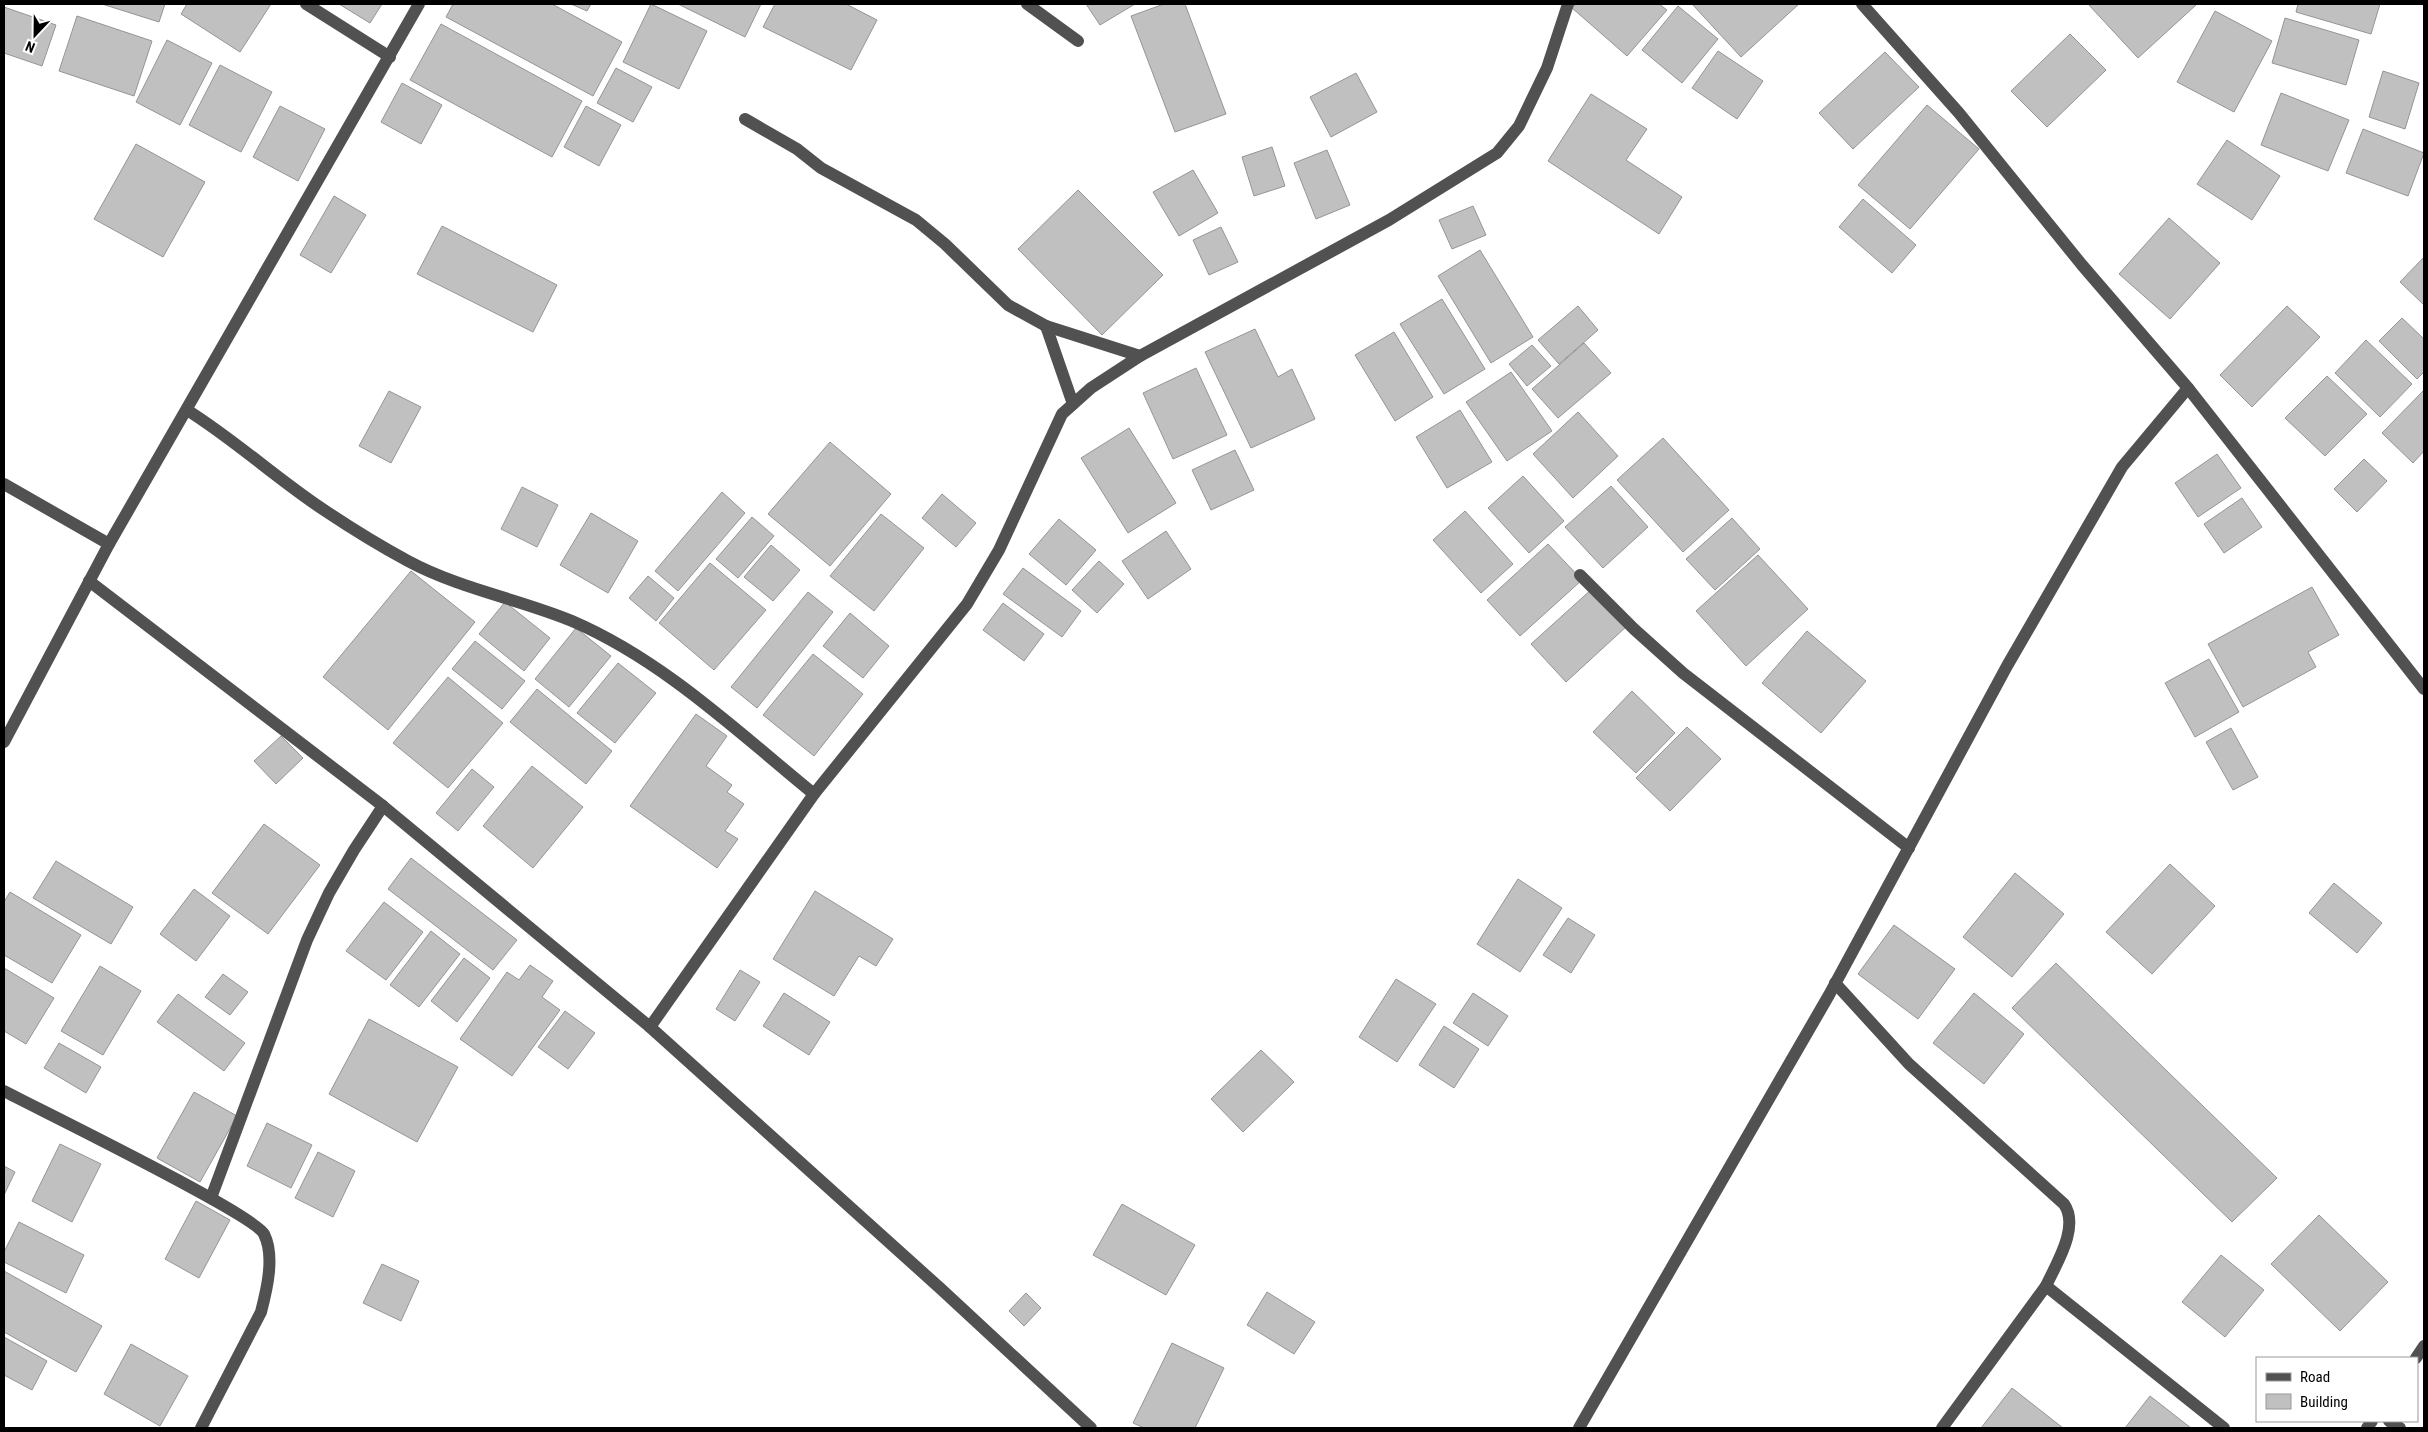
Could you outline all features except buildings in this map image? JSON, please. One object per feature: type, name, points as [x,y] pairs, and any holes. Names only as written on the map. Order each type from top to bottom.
[{"type":"street","points":[[306,4],[390,57]]},
{"type":"street","points":[[4,742],[109,544],[420,4]]},
{"type":"street","points":[[1027,4],[1078,41]]},
{"type":"street","points":[[650,1027],[814,794],[967,604],[999,550],[1062,414],[1091,388],[1140,356],[1389,220],[1497,153],[1519,126],[1548,68],[1568,4]]},
{"type":"street","points":[[1862,4],[1959,113],[2082,265],[2188,388],[2424,689]]},
{"type":"street","points":[[745,119],[797,149],[821,168],[916,220],[945,244],[1008,305],[1046,326],[1140,356]]},
{"type":"street","points":[[1046,326],[1073,404]]},
{"type":"street","points":[[1579,1428],[1835,984],[2007,666],[2122,467],[2188,388]]},
{"type":"street","points":[[187,410],[222,433],[324,510],[410,562],[494,596],[572,621],[644,661],[702,703],[814,794]]},
{"type":"street","points":[[4,484],[109,544]]},
{"type":"street","points":[[1580,575],[1634,629],[1683,673],[1909,848]]},
{"type":"street","points":[[89,580],[383,806],[650,1027],[941,1289],[1072,1413],[1091,1428]]},
{"type":"street","points":[[211,1198],[307,940],[329,893],[383,806]]},
{"type":"street","points":[[1835,984],[1909,1064],[2064,1204],[2070,1212],[2069,1229],[2064,1246],[2046,1286],[1942,1428]]},
{"type":"street","points":[[4,1091],[211,1198],[264,1232],[269,1254],[265,1295],[261,1312],[201,1428]]},
{"type":"street","points":[[2046,1286],[2224,1428]]},
{"type":"street","points":[[2417,1357],[2424,1346]]}]
